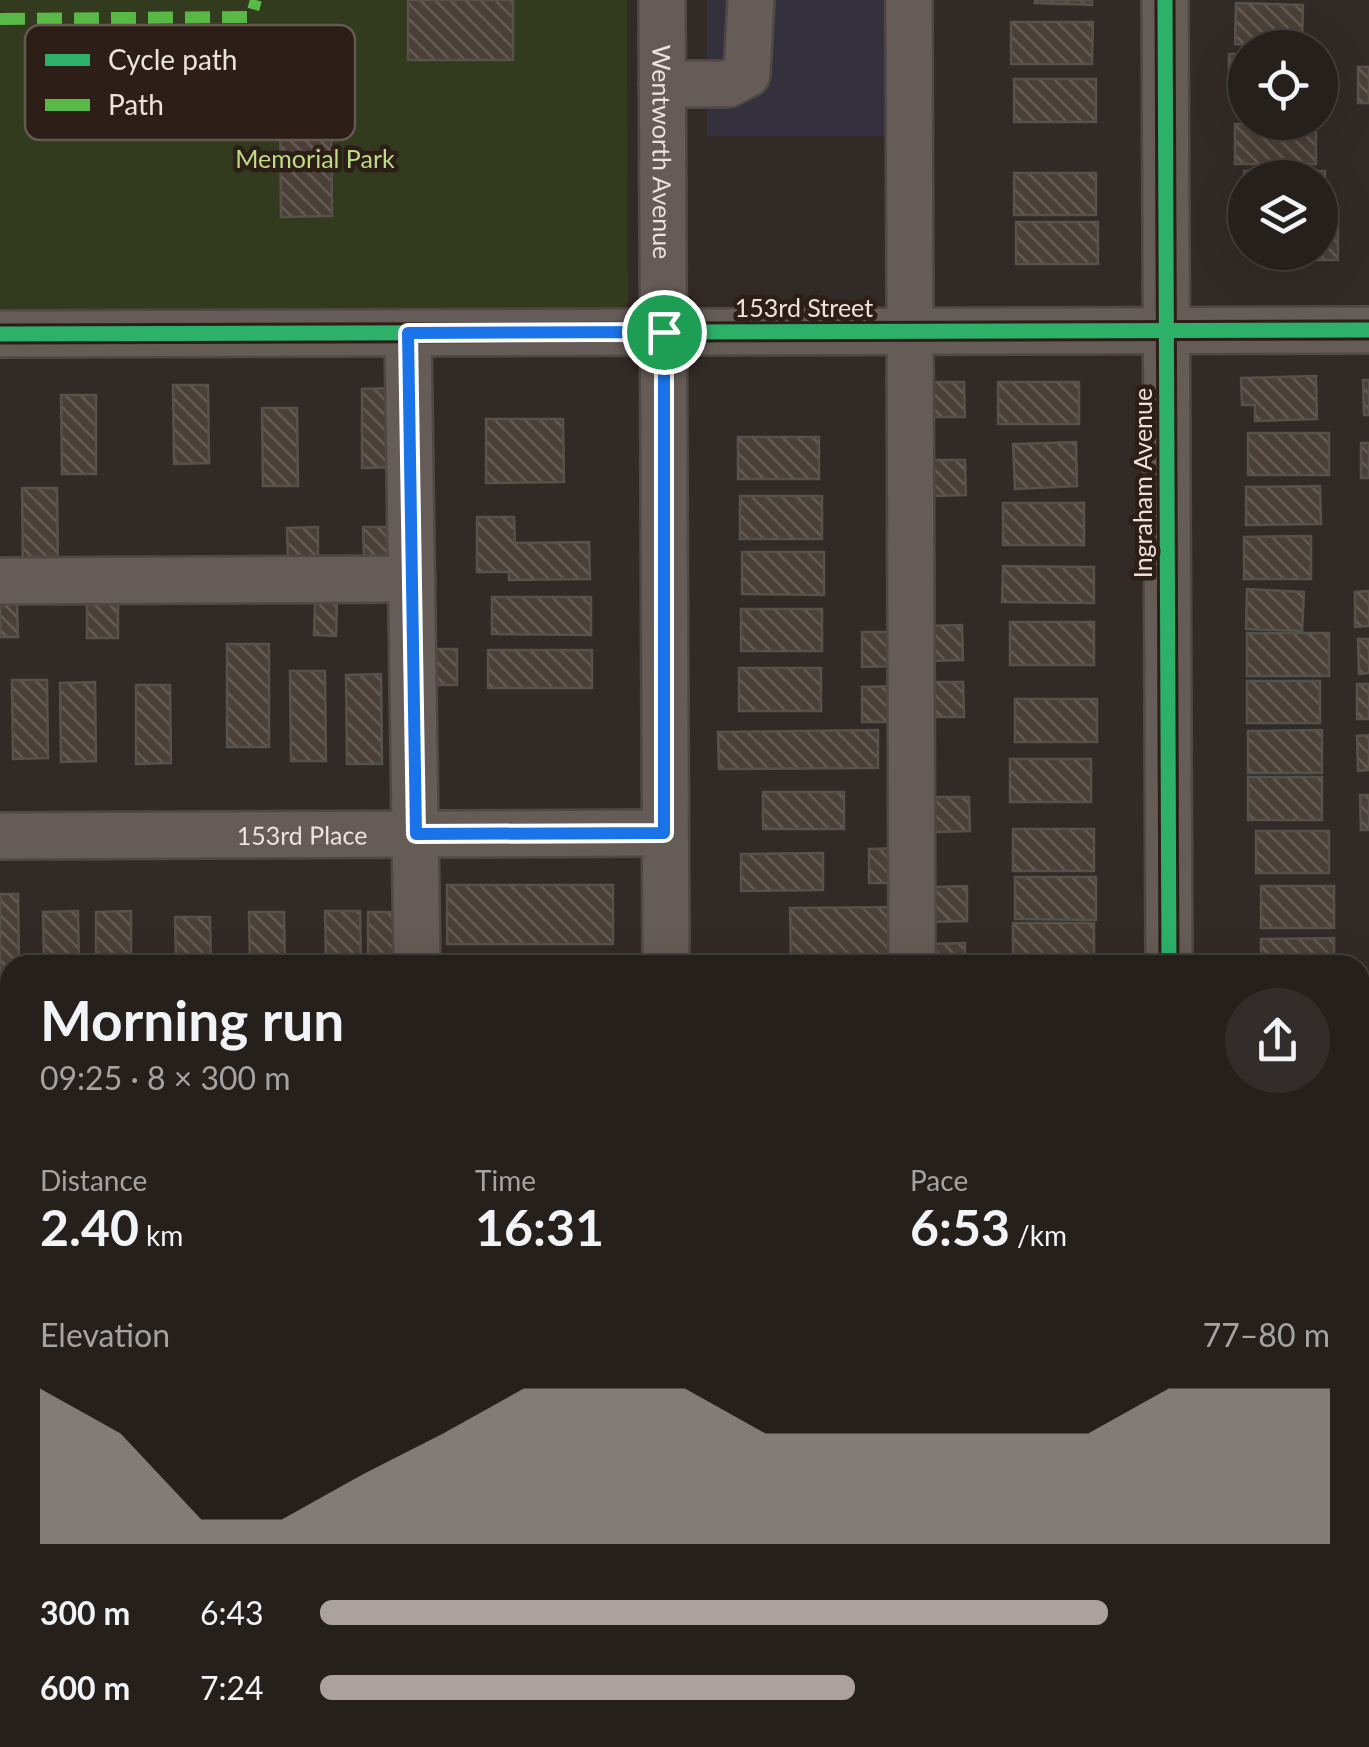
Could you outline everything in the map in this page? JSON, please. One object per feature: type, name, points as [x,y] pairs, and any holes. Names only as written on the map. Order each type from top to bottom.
[{"type":"street","name":"Wentworth Avenue","points":[[662,0],[666,955]]},
{"type":"street","points":[[662,84],[728,84],[747,74],[751,0]]},
{"type":"street","points":[[909,0],[912,955]]},
{"type":"street","name":"Ingraham Avenue","points":[[1165,0],[1169,955]]},
{"type":"street","name":"153rd Street","points":[[0,334],[1369,330]]},
{"type":"street","points":[[408,333],[417,955]]},
{"type":"street","points":[[0,581],[412,580]]},
{"type":"street","name":"153rd Place","points":[[0,836],[664,833]]},
{"type":"shaded area","points":[[707,0],[904,0],[905,136],[707,136]]},
{"type":"green space","name":"Memorial Park","points":[[0,0],[627,0],[628,302],[621,312],[0,315]]},
{"type":"building","points":[[408,0],[513,0],[513,60],[408,60]]},
{"type":"building","points":[[1092,0],[1092,5],[1035,3]]},
{"type":"building","points":[[1236,3],[1303,5],[1302,30],[1235,30]]},
{"type":"building","points":[[1011,22],[1093,22],[1092,64],[1011,64]]},
{"type":"building","points":[[1358,67],[1369,67],[1369,103],[1358,103]]},
{"type":"building","points":[[1014,79],[1096,79],[1096,122],[1014,122]]},
{"type":"building","points":[[280,140],[331,140],[332,216],[281,217]]},
{"type":"building","points":[[1235,140],[1316,140],[1316,160],[1235,160]]},
{"type":"building","points":[[1014,173],[1096,173],[1096,215],[1014,215]]},
{"type":"building","points":[[1016,222],[1098,222],[1098,264],[1016,264]]},
{"type":"building","points":[[1316,376],[1317,419],[1255,421],[1255,405],[1242,405],[1241,378]]},
{"type":"building","points":[[1363,380],[1369,380],[1369,415],[1364,415]]},
{"type":"building","points":[[928,382],[964,382],[965,417],[929,417]]},
{"type":"building","points":[[998,382],[1079,382],[1079,424],[998,424]]},
{"type":"building","points":[[173,385],[208,385],[209,463],[174,464]]},
{"type":"building","points":[[396,388],[397,467],[362,468],[362,389]]},
{"type":"building","points":[[61,395],[96,395],[96,474],[62,474]]},
{"type":"building","points":[[262,408],[297,408],[298,486],[263,486]]},
{"type":"building","points":[[486,419],[563,419],[564,482],[486,483]]},
{"type":"building","points":[[1248,433],[1329,433],[1329,475],[1248,475]]},
{"type":"building","points":[[738,437],[819,437],[819,479],[738,479]]},
{"type":"building","points":[[1076,442],[1077,486],[1015,489],[1013,444]]},
{"type":"building","points":[[1361,443],[1369,443],[1369,478],[1361,478]]},
{"type":"building","points":[[929,460],[965,460],[966,495],[930,496]]},
{"type":"building","points":[[1320,486],[1321,524],[1246,525],[1246,487]]},
{"type":"building","points":[[22,488],[57,488],[58,566],[23,566]]},
{"type":"building","points":[[740,496],[822,496],[822,539],[740,539]]},
{"type":"building","points":[[1003,503],[1084,503],[1084,545],[1003,545]]},
{"type":"building","points":[[477,517],[514,517],[515,543],[589,542],[590,579],[509,580],[509,572],[477,572]]},
{"type":"building","points":[[318,527],[318,563],[288,564],[287,528]]},
{"type":"building","points":[[363,527],[394,527],[395,563],[364,563]]},
{"type":"building","points":[[1311,536],[1311,579],[1244,579],[1244,537]]},
{"type":"building","points":[[742,552],[824,552],[824,595],[742,594]]},
{"type":"building","points":[[1003,566],[1094,567],[1094,603],[1002,602]]},
{"type":"building","points":[[1247,589],[1304,592],[1302,631],[1246,629]]},
{"type":"building","points":[[1369,591],[1369,626],[1355,627],[1355,592]]},
{"type":"building","points":[[492,597],[591,597],[591,635],[492,634]]},
{"type":"building","points":[[0,601],[17,601],[18,637],[0,637]]},
{"type":"building","points":[[315,601],[337,601],[336,636],[314,635]]},
{"type":"building","points":[[87,602],[118,602],[118,638],[87,638]]},
{"type":"building","points":[[741,609],[822,609],[822,651],[741,651]]},
{"type":"building","points":[[1010,622],[1094,622],[1094,665],[1010,665]]},
{"type":"building","points":[[962,625],[963,660],[927,661],[927,626]]},
{"type":"building","points":[[862,632],[898,632],[898,666],[862,667]]},
{"type":"building","points":[[1247,633],[1329,633],[1329,676],[1247,676]]},
{"type":"building","points":[[1358,639],[1369,639],[1369,673],[1359,674]]},
{"type":"building","points":[[227,644],[269,644],[269,747],[227,747]]},
{"type":"building","points":[[426,649],[457,649],[457,685],[426,685]]},
{"type":"building","points":[[488,650],[592,650],[592,688],[488,688]]},
{"type":"building","points":[[739,668],[821,668],[821,711],[739,711]]},
{"type":"building","points":[[290,671],[325,671],[326,761],[291,761]]},
{"type":"building","points":[[381,674],[382,764],[347,764],[346,675]]},
{"type":"building","points":[[12,680],[47,680],[48,758],[13,759]]},
{"type":"building","points":[[1247,681],[1320,681],[1320,723],[1247,723]]},
{"type":"building","points":[[95,682],[96,761],[61,762],[60,683]]},
{"type":"building","points":[[927,682],[963,682],[964,717],[927,717]]},
{"type":"building","points":[[1357,684],[1369,684],[1369,719],[1357,719]]},
{"type":"building","points":[[136,685],[170,685],[171,763],[136,764]]},
{"type":"building","points":[[898,686],[898,722],[862,722],[862,687]]},
{"type":"building","points":[[1015,699],[1097,699],[1097,742],[1015,742]]},
{"type":"building","points":[[878,730],[878,768],[719,769],[718,732]]},
{"type":"building","points":[[1322,730],[1322,773],[1248,773],[1248,731]]},
{"type":"building","points":[[1369,735],[1369,770],[1358,771],[1357,736]]},
{"type":"building","points":[[1010,759],[1091,759],[1091,802],[1010,802]]},
{"type":"building","points":[[1248,777],[1322,777],[1322,820],[1248,820]]},
{"type":"building","points":[[763,792],[844,792],[844,829],[763,829]]},
{"type":"building","points":[[1360,795],[1369,795],[1369,830],[1361,830]]},
{"type":"building","points":[[933,797],[969,797],[970,831],[934,832]]},
{"type":"building","points":[[1013,829],[1094,829],[1094,871],[1013,871]]},
{"type":"building","points":[[1256,831],[1329,831],[1329,873],[1256,873]]},
{"type":"building","points":[[905,848],[905,883],[869,883],[869,849]]},
{"type":"building","points":[[823,853],[823,890],[741,891],[741,854]]},
{"type":"building","points":[[1015,877],[1096,877],[1096,920],[1015,919]]},
{"type":"building","points":[[447,885],[613,885],[613,944],[447,944]]},
{"type":"building","points":[[967,886],[967,921],[931,922],[931,887]]},
{"type":"building","points":[[1261,886],[1334,886],[1334,928],[1261,928]]},
{"type":"building","points":[[0,894],[18,894],[19,955],[0,955]]},
{"type":"building","points":[[897,907],[898,955],[791,955],[790,908]]},
{"type":"building","points":[[78,911],[79,955],[44,955],[43,912]]},
{"type":"building","points":[[131,911],[131,955],[96,955],[96,912]]},
{"type":"building","points":[[325,911],[360,911],[361,955],[326,955]]},
{"type":"building","points":[[249,912],[284,912],[285,955],[250,955]]},
{"type":"building","points":[[368,912],[403,912],[403,955],[368,955]]},
{"type":"building","points":[[175,917],[210,917],[211,955],[176,955]]},
{"type":"building","points":[[1013,923],[1094,923],[1094,955],[1013,955]]},
{"type":"building","points":[[1334,938],[1334,955],[1261,955],[1261,939]]},
{"type":"building","points":[[965,943],[965,955],[930,955],[929,944]]},
{"type":"marked path","points":[[0,19],[251,17],[256,0]]},
{"type":"cycle path","points":[[1165,0],[1169,955]]},
{"type":"cycle path","points":[[0,334],[1369,330]]},
{"type":"route","points":[[664,332],[664,833],[416,834],[408,333],[664,332]]}]
